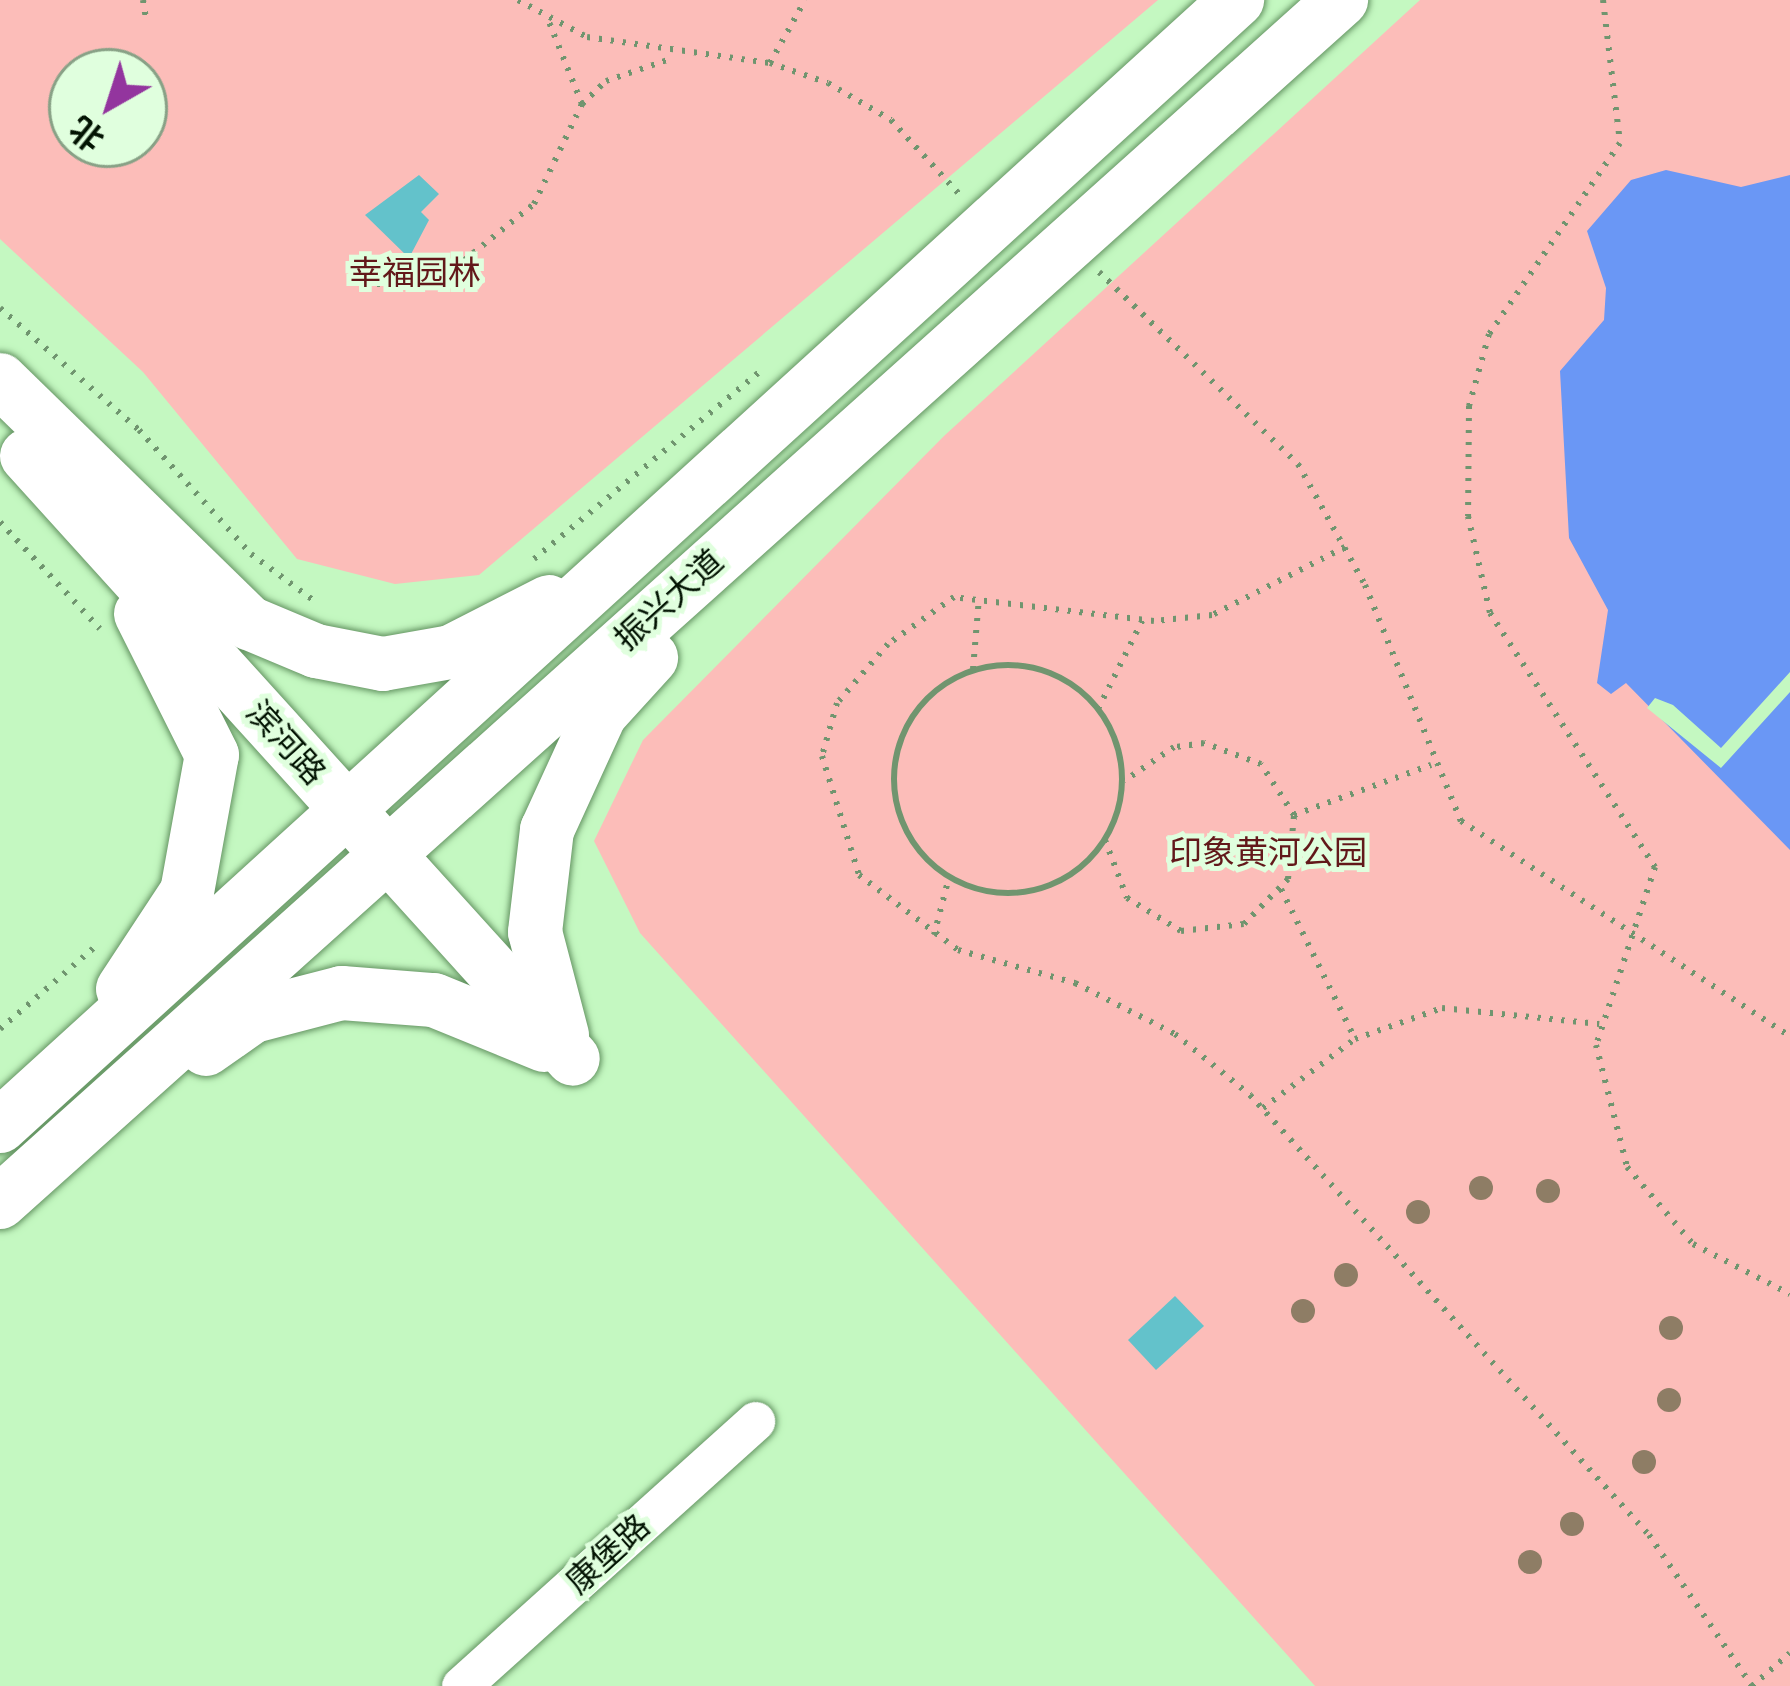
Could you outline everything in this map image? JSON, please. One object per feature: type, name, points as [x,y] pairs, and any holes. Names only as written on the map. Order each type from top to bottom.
[{"type":"main road","name":"振兴大道","points":[[0,1202],[777,422],[965,212],[1237,0]]},
{"type":"main road","name":"振兴大道","points":[[1,1124],[369,834],[861,429],[1341,0]]},
{"type":"main road","points":[[0,380],[249,623],[383,664],[519,625],[777,422]]},
{"type":"main road","name":"滨河路","points":[[0,426],[573,1059]]},
{"type":"main road","points":[[573,1059],[541,988],[535,932],[547,830],[572,764],[599,714],[861,429]]},
{"type":"main road","points":[[0,439],[156,632],[212,755],[187,892],[140,970],[1,1124]]},
{"type":"main road","points":[[40,1166],[254,1016],[309,998],[434,1000],[573,1059]]},
{"type":"street","name":"康堡路","points":[[461,1686],[755,1421]]},
{"type":"path","points":[[143,0],[146,19]]},
{"type":"path","points":[[518,0],[587,37],[675,57],[770,63],[869,102],[965,212]]},
{"type":"path","points":[[770,63],[805,0]]},
{"type":"path","points":[[1603,0],[1620,143],[1489,334],[1468,406],[1468,516],[1490,613],[1655,867],[1600,1024],[1595,1071],[1628,1167],[1694,1244],[1790,1294]]},
{"type":"path","points":[[546,15],[576,66],[582,104]]},
{"type":"path","points":[[377,284],[436,284],[515,226],[582,104],[606,81],[675,57]]},
{"type":"path","points":[[1069,243],[1298,464],[1345,547],[1431,765],[1460,821],[1790,1036]]},
{"type":"path","points":[[0,308],[139,430],[251,554],[334,609]]},
{"type":"path","points":[[522,570],[780,356]]},
{"type":"path","points":[[0,522],[112,644]]},
{"type":"path","points":[[1345,547],[1213,615],[1143,619],[979,596],[953,597],[888,644],[837,703],[822,756],[860,875],[934,935],[1076,983],[1174,1034],[1263,1108],[1649,1534],[1752,1686],[1790,1653]]},
{"type":"path","points":[[973,669],[979,596]]},
{"type":"path","points":[[1098,709],[1143,619]]},
{"type":"path","points":[[973,669],[1047,670],[1098,709],[1124,781],[1105,840],[1060,882],[1023,893],[949,878],[901,821],[897,747],[914,712],[973,669]]},
{"type":"path","points":[[1124,781],[1174,747],[1234,749],[1261,764],[1294,815],[1281,889],[1355,1039]]},
{"type":"path","points":[[1294,815],[1431,765]]},
{"type":"path","points":[[1105,840],[1127,898],[1181,932],[1244,924],[1281,889]]},
{"type":"path","points":[[934,935],[949,878]]},
{"type":"path","points":[[0,1029],[106,938]]},
{"type":"path","points":[[1263,1108],[1355,1039],[1442,1008],[1600,1024]]},
{"type":"green space","name":"幸福园林","points":[[0,0],[1158,0],[479,575],[395,584],[297,559],[143,372],[0,239]]},
{"type":"green space","name":"印象黄河公园","points":[[1420,0],[1790,0],[1790,1686],[1315,1686],[640,933],[594,841],[643,740],[944,436]]},
{"type":"water","points":[[1666,170],[1741,187],[1790,175],[1790,850],[1626,683],[1611,694],[1597,683],[1608,610],[1569,538],[1560,371],[1604,320],[1606,288],[1587,231],[1631,180]]},
{"type":"pier","points":[[1790,672],[1790,692],[1721,768],[1647,708],[1655,698],[1673,705],[1721,748]]},
{"type":"building","points":[[419,175],[439,194],[421,212],[429,220],[409,258],[365,215]]},
{"type":"building","points":[[1175,1296],[1204,1326],[1156,1370],[1128,1340]]}]
